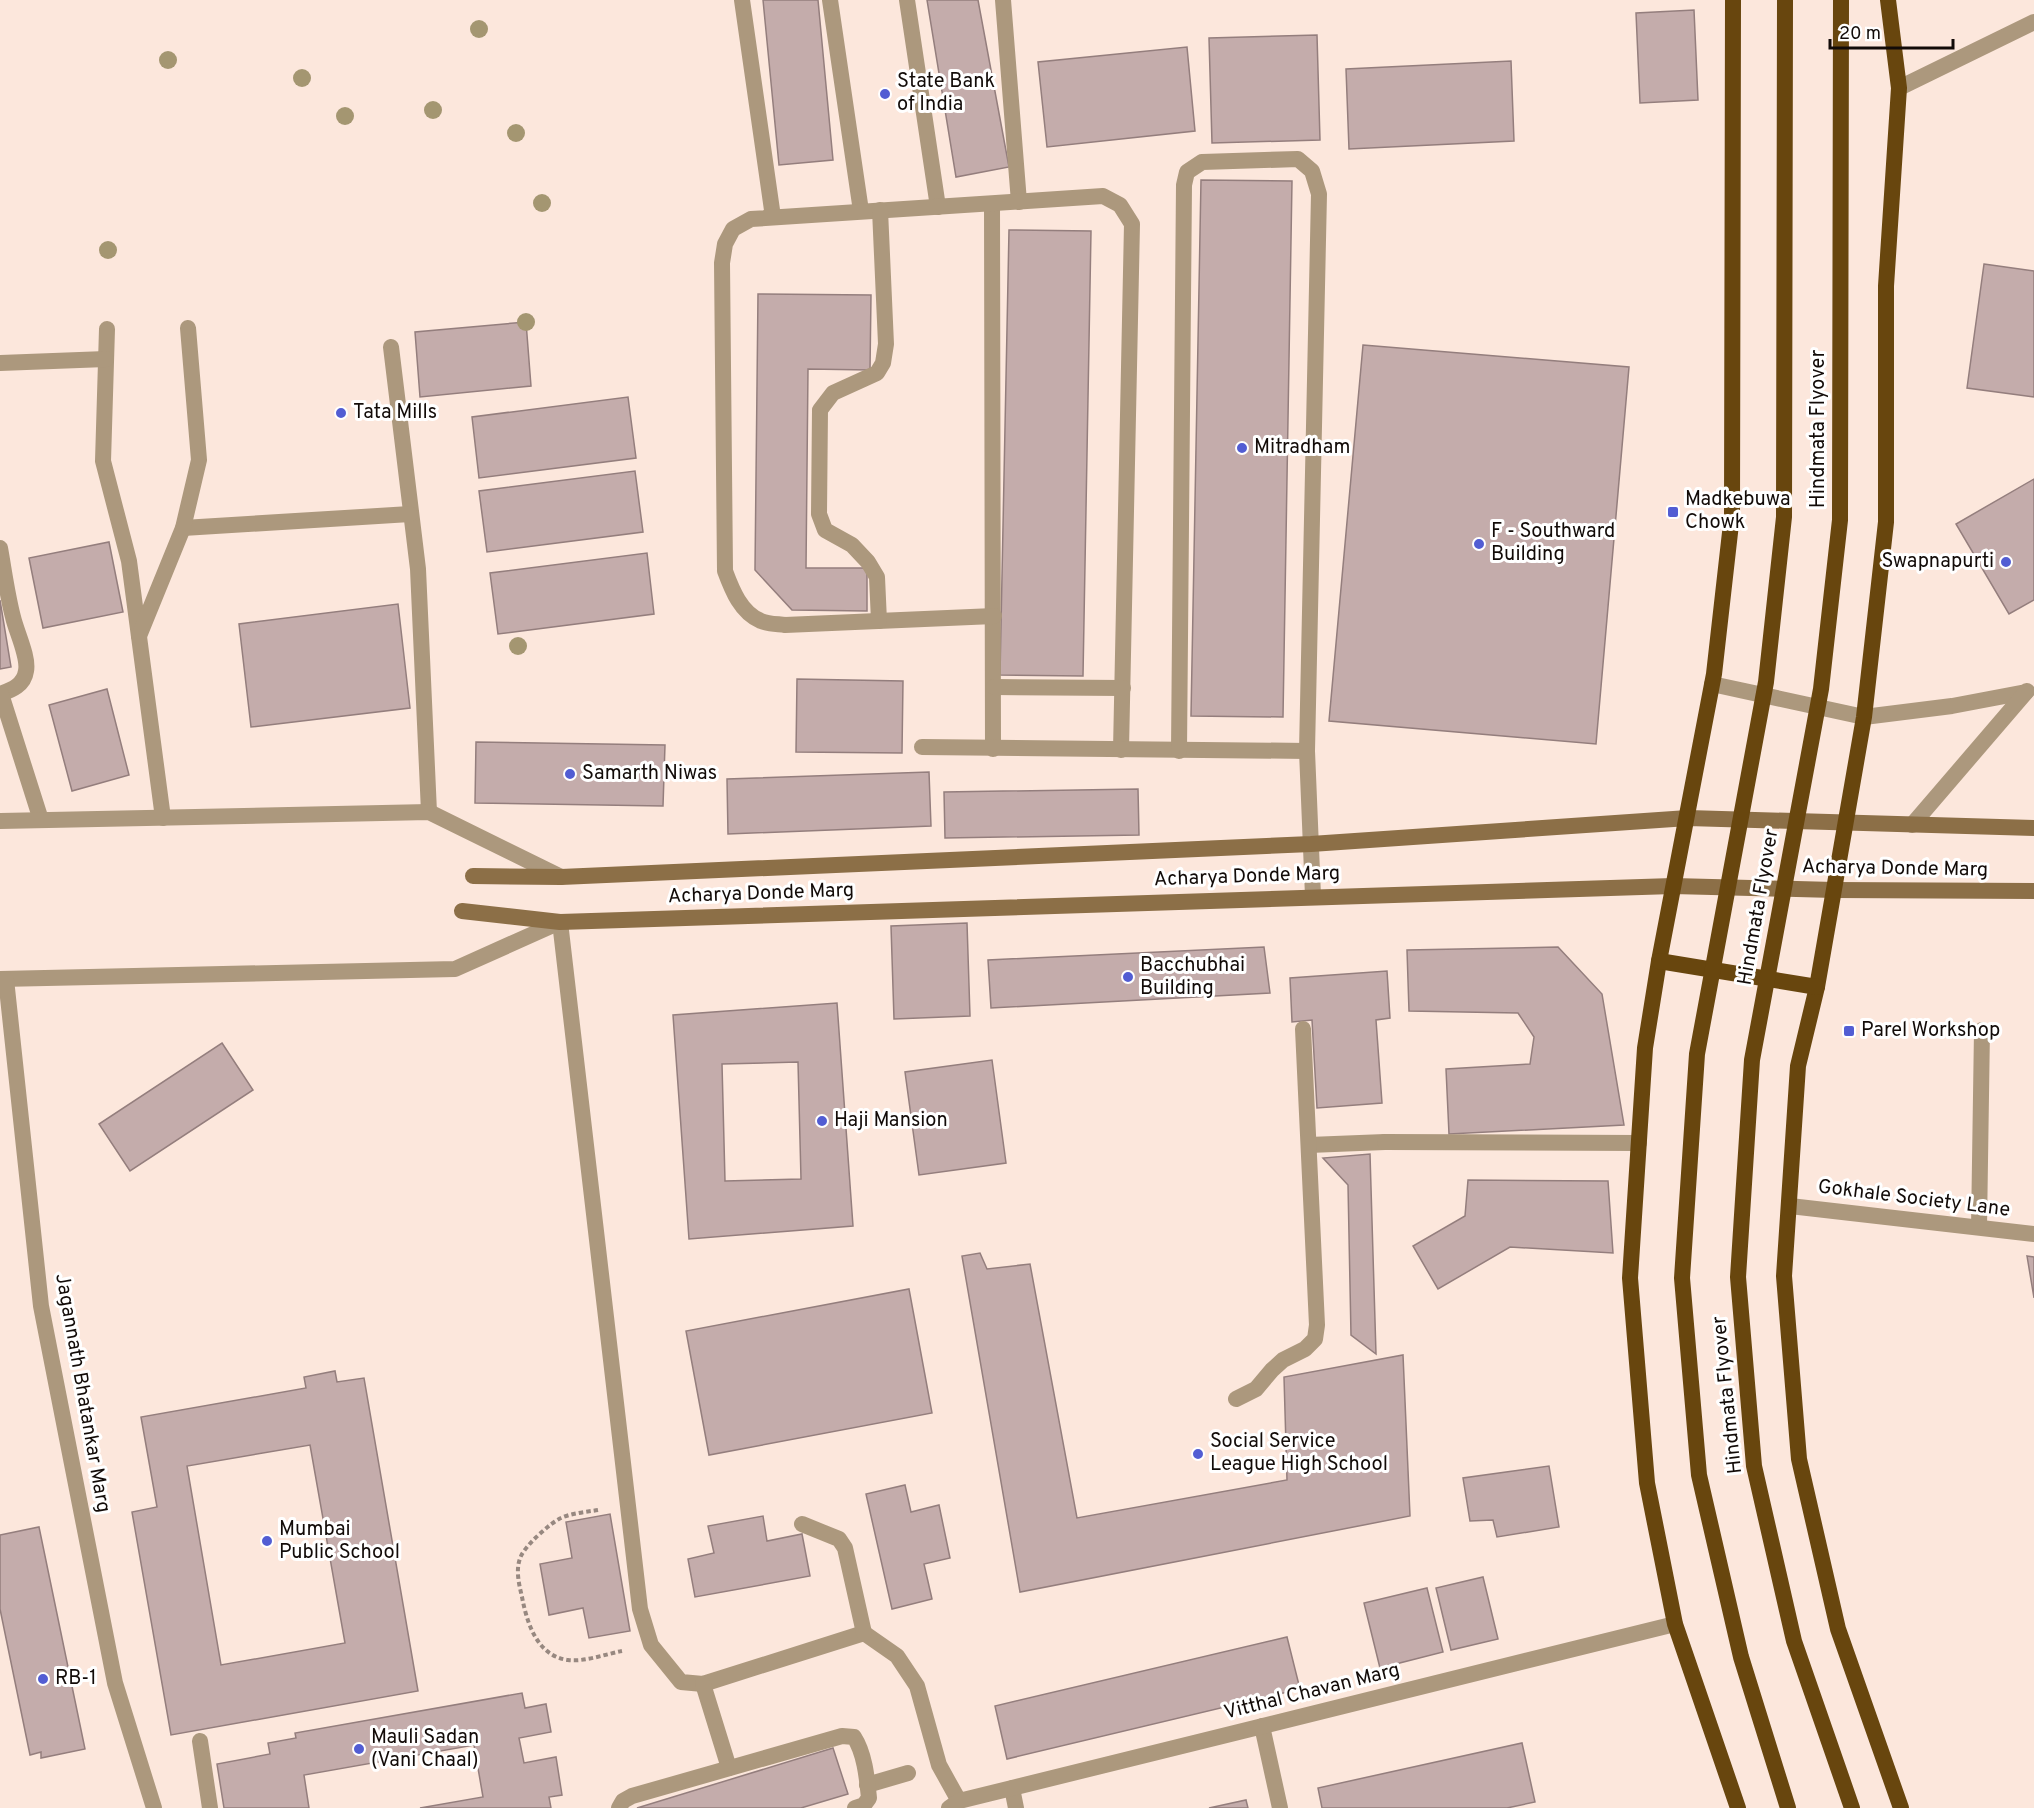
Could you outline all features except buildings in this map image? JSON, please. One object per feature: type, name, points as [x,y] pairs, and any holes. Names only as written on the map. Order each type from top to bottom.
[{"type":"highway","points":[[1732,0],[1732,515],[1712,684],[1659,961],[1645,1048],[1630,1278],[1647,1484],[1675,1624],[1738,1808]]},
{"type":"highway","name":"Hindmata Flyover","points":[[1785,0],[1784,517],[1766,682],[1697,1054],[1682,1278],[1699,1475],[1741,1657],[1788,1808]]},
{"type":"highway","name":"Hindmata Flyover","points":[[1840,0],[1840,520],[1821,689],[1752,1060],[1738,1277],[1754,1466],[1794,1641],[1852,1808]]},
{"type":"highway","points":[[1888,0],[1899,88],[1886,286],[1886,522],[1864,717],[1818,987],[1798,1066],[1784,1276],[1799,1459],[1838,1629],[1901,1808]]},
{"type":"highway","points":[[1659,961],[1818,987]]},
{"type":"main road","name":"Acharya Donde Marg","points":[[474,876],[561,877],[1311,844],[1688,818],[2034,828]]},
{"type":"main road","name":"Acharya Donde Marg","points":[[462,911],[560,922],[1673,886],[2034,891]]},
{"type":"street","points":[[742,0],[773,217]]},
{"type":"street","points":[[831,0],[861,211]]},
{"type":"street","points":[[907,0],[938,207]]},
{"type":"street","points":[[1003,0],[1019,202]]},
{"type":"street","points":[[1899,88],[2034,22]]},
{"type":"street","points":[[1179,751],[1184,185],[1187,172],[1202,162],[1299,159],[1312,171],[1319,194],[1307,751],[1313,896]]},
{"type":"street","points":[[994,616],[785,625],[762,622],[747,612],[732,590],[725,571],[722,263],[725,244],[733,229],[751,219],[861,211],[1103,196],[1120,205],[1132,224],[1121,750]]},
{"type":"street","points":[[992,204],[993,748]]},
{"type":"street","points":[[879,621],[877,577],[868,562],[852,545],[825,530],[819,514],[820,410],[833,393],[877,373],[883,363],[886,344],[880,210]]},
{"type":"street","points":[[139,637],[183,528],[199,460],[188,328]]},
{"type":"street","points":[[107,329],[103,460],[129,561],[163,818]]},
{"type":"street","points":[[391,347],[417,569],[429,812]]},
{"type":"street","points":[[0,363],[106,359]]},
{"type":"street","points":[[183,528],[410,514]]},
{"type":"street","points":[[0,548],[13,616],[27,670],[21,684],[1,694],[41,820]]},
{"type":"street","points":[[1712,684],[1864,717],[1952,706],[2030,690]]},
{"type":"street","points":[[994,687],[1123,688]]},
{"type":"street","points":[[1912,825],[2030,690]]},
{"type":"street","points":[[922,747],[1307,751]]},
{"type":"street","points":[[0,820],[429,812],[561,877]]},
{"type":"street","points":[[3,979],[455,969],[560,922],[640,1609],[651,1645],[681,1682],[703,1684],[864,1633]]},
{"type":"street","name":"Jagannath Bhatankar Marg","points":[[3,979],[41,1306],[115,1683],[154,1808]]},
{"type":"street","points":[[1236,1399],[1256,1389],[1283,1360],[1305,1349],[1314,1339],[1317,1325],[1303,1029]]},
{"type":"street","points":[[1979,1227],[1982,1030]]},
{"type":"street","points":[[1309,1145],[1385,1142],[1639,1143]]},
{"type":"street","name":"Gokhale Society Lane","points":[[1790,1206],[2034,1234]]},
{"type":"street","points":[[802,1524],[839,1539],[845,1548],[864,1633],[897,1656],[917,1686],[923,1769],[954,1804]]},
{"type":"street","name":"Vitthal Chavan Marg","points":[[954,1804],[1675,1624]]},
{"type":"street","points":[[703,1684],[729,1768]]},
{"type":"street","points":[[1262,1726],[1280,1808]]},
{"type":"street","points":[[619,1808],[623,1801],[632,1796],[842,1736],[854,1737],[860,1746],[869,1798],[864,1805],[855,1808]]},
{"type":"street","points":[[200,1741],[210,1808]]},
{"type":"street","points":[[867,1785],[923,1769]]},
{"type":"street","points":[[1012,1788],[1016,1808]]},
{"type":"path","points":[[628,1504],[562,1518],[534,1540],[521,1555],[518,1576],[527,1621],[536,1639],[548,1653],[566,1660],[575,1660],[651,1645]]},
{"type":"place","name":"State Bank of India","points":[[885,94]]},
{"type":"place","name":"Tata Mills","points":[[341,413]]},
{"type":"place","name":"Mitradham","points":[[1242,448]]},
{"type":"place","name":"Madkebuwa Chowk","points":[[1673,512]]},
{"type":"place","name":"F - Southward Building","points":[[1479,544]]},
{"type":"place","name":"Swapnapurti","points":[[2006,562]]},
{"type":"place","name":"Samarth Niwas","points":[[570,774]]},
{"type":"place","name":"Bacchubhai Building","points":[[1128,977]]},
{"type":"place","name":"Parel Workshop","points":[[1849,1031]]},
{"type":"place","name":"Haji Mansion","points":[[822,1121]]},
{"type":"place","name":"Social Service League High School","points":[[1198,1454]]},
{"type":"place","name":"Mumbai Public School","points":[[267,1541]]},
{"type":"place","name":"RB-1","points":[[43,1679]]},
{"type":"place","name":"Mauli Sadan (Vani Chaal)","points":[[359,1749]]}]
